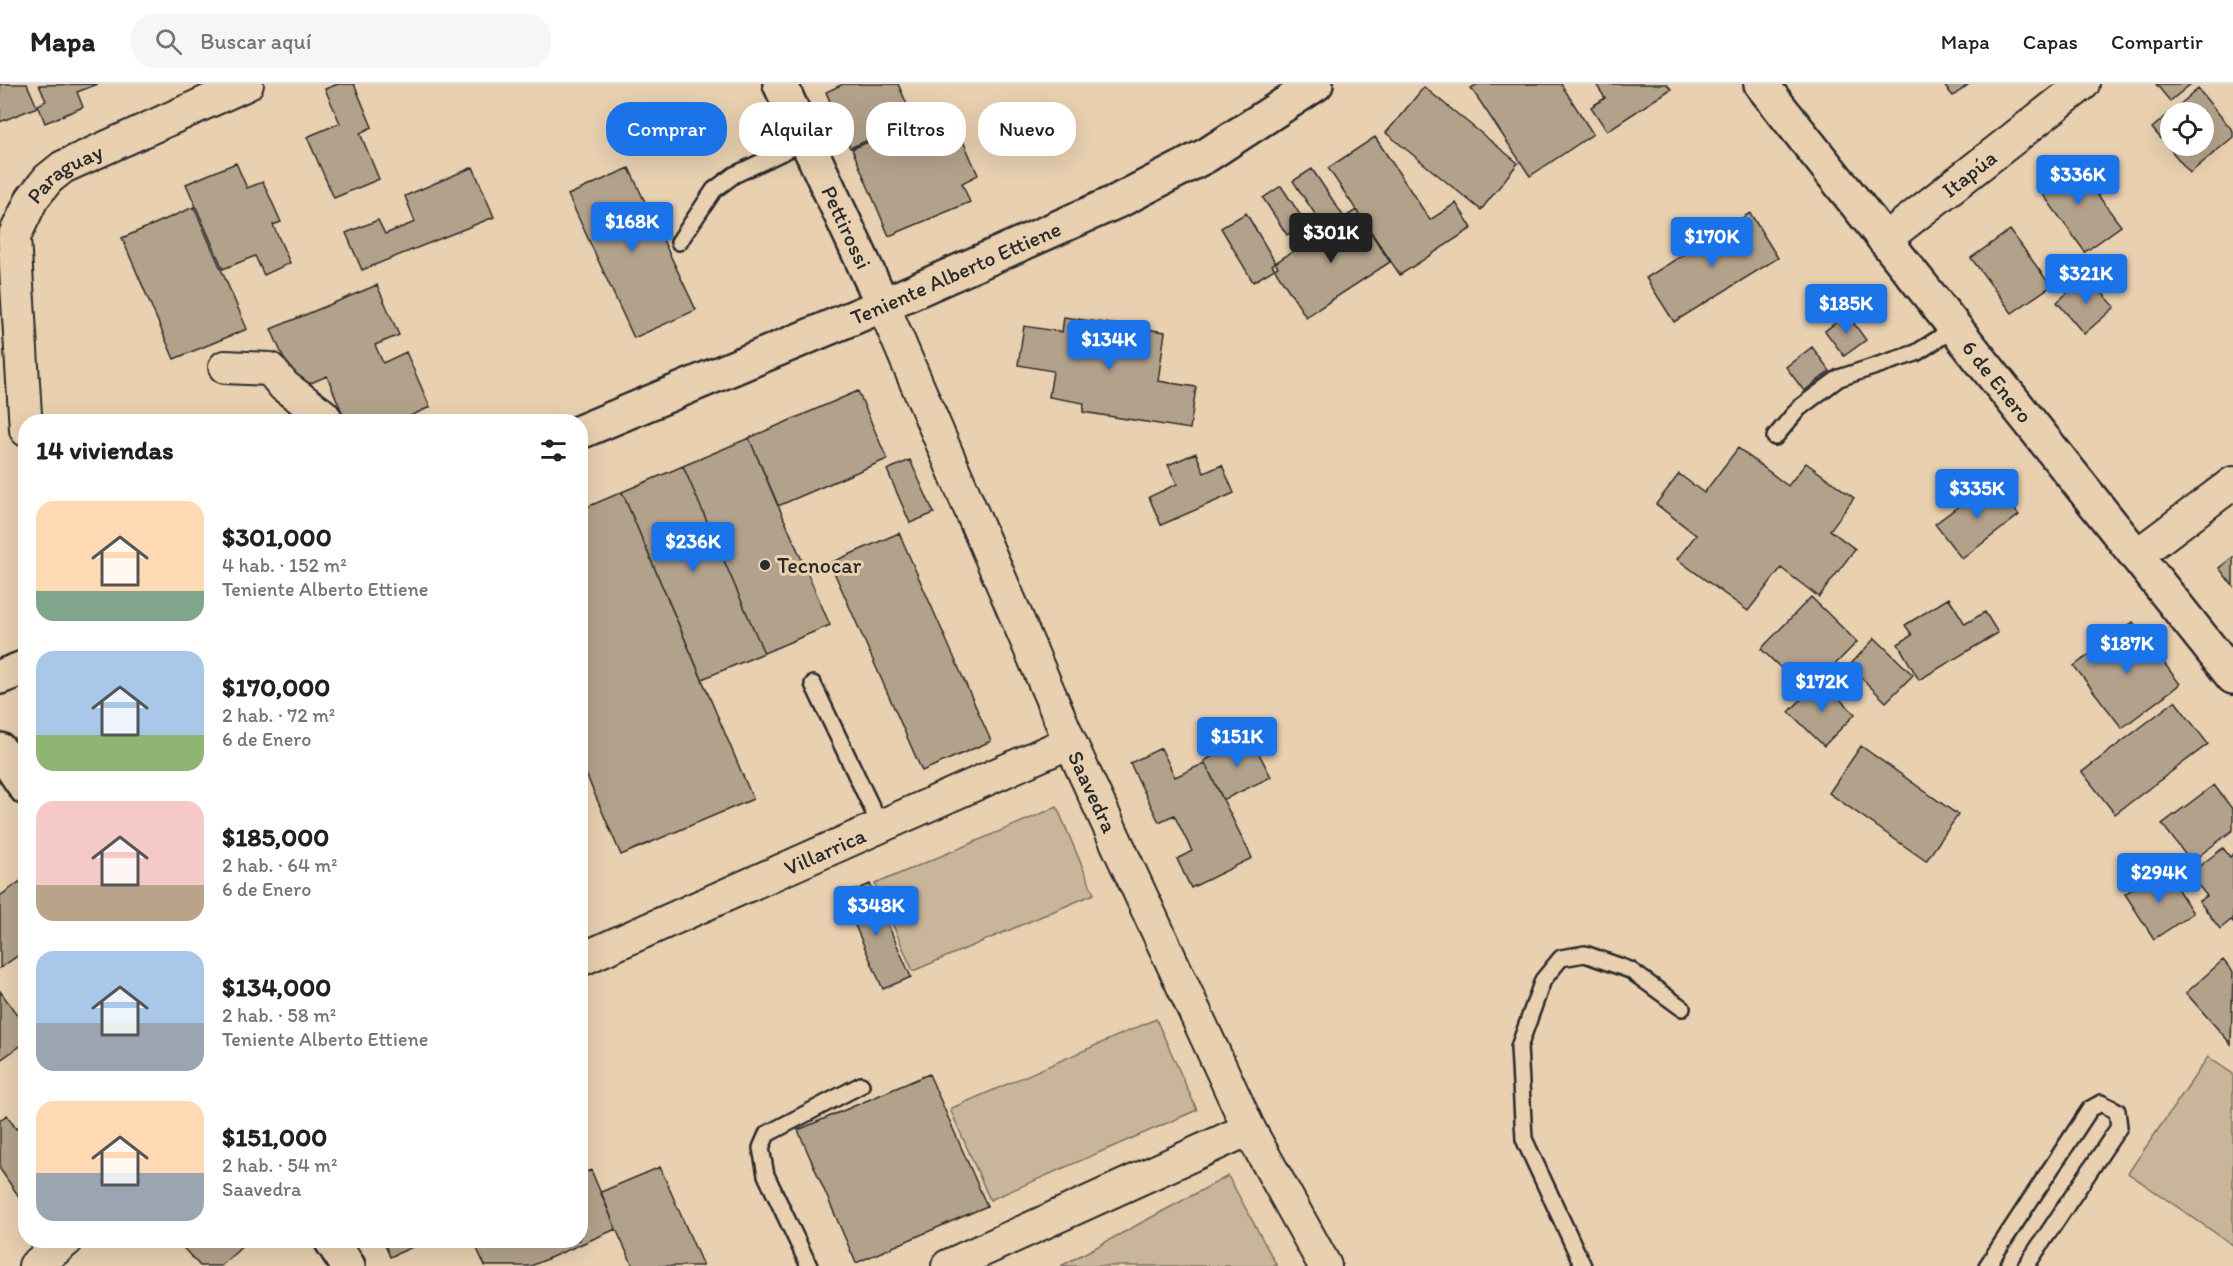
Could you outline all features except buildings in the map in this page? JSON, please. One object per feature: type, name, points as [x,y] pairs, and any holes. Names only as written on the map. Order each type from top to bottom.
[{"type":"main road","name":"Pettirossi","points":[[780,84],[788,102]]},
{"type":"main road","name":"Teniente Alberto Ettiene","points":[[588,429],[883,305],[1120,200],[1207,155],[1316,84]]},
{"type":"main road","name":"6 de Enero","points":[[1761,84],[2233,677]]},
{"type":"main road","name":"Pettirossi","points":[[813,156],[883,305]]},
{"type":"main road","points":[[0,677],[18,670]]},
{"type":"main road","points":[[0,750],[18,776]]},
{"type":"main road","points":[[336,1248],[348,1266]]},
{"type":"street","name":"Paraguay","points":[[25,414],[14,237],[32,199],[63,167],[247,84]]},
{"type":"street","name":"Itapúa","points":[[1884,240],[2083,84]]},
{"type":"street","name":"Saavedra","points":[[883,305],[1070,742],[1249,1128],[1325,1266]]},
{"type":"street","points":[[225,367],[270,369],[284,386],[322,414]]},
{"type":"street","points":[[2136,556],[2233,483]]},
{"type":"street","name":"Villarrica","points":[[588,956],[1070,742]]},
{"type":"street","points":[[948,1266],[1249,1128]]},
{"type":"street","points":[[35,1266],[57,1248]]},
{"type":"lane","points":[[679,242],[714,190],[734,175],[774,156]]},
{"type":"lane","points":[[1775,437],[1799,408],[1839,378],[1916,353],[1955,328]]},
{"type":"lane","points":[[813,684],[880,825]]},
{"type":"lane","points":[[1583,1266],[1524,1138],[1519,1047],[1543,980],[1561,958],[1585,954],[1630,970],[1682,1008]]},
{"type":"lane","points":[[809,1266],[766,1175],[761,1148],[767,1134],[861,1085]]},
{"type":"lane","points":[[1987,1266],[2090,1109],[2101,1103],[2109,1105],[2117,1111],[2119,1127],[2026,1266]]},
{"type":"shaded area","points":[[1057,807],[1094,894],[913,971],[875,884]]},
{"type":"shaded area","points":[[1156,1019],[1197,1110],[990,1200],[950,1109]]},
{"type":"shaded area","points":[[2208,1057],[2233,1074],[2233,1245],[2128,1173]]},
{"type":"shaded area","points":[[1228,1176],[1277,1266],[1061,1266]]},
{"type":"place","name":"Tecnocar","points":[[765,565]]}]
